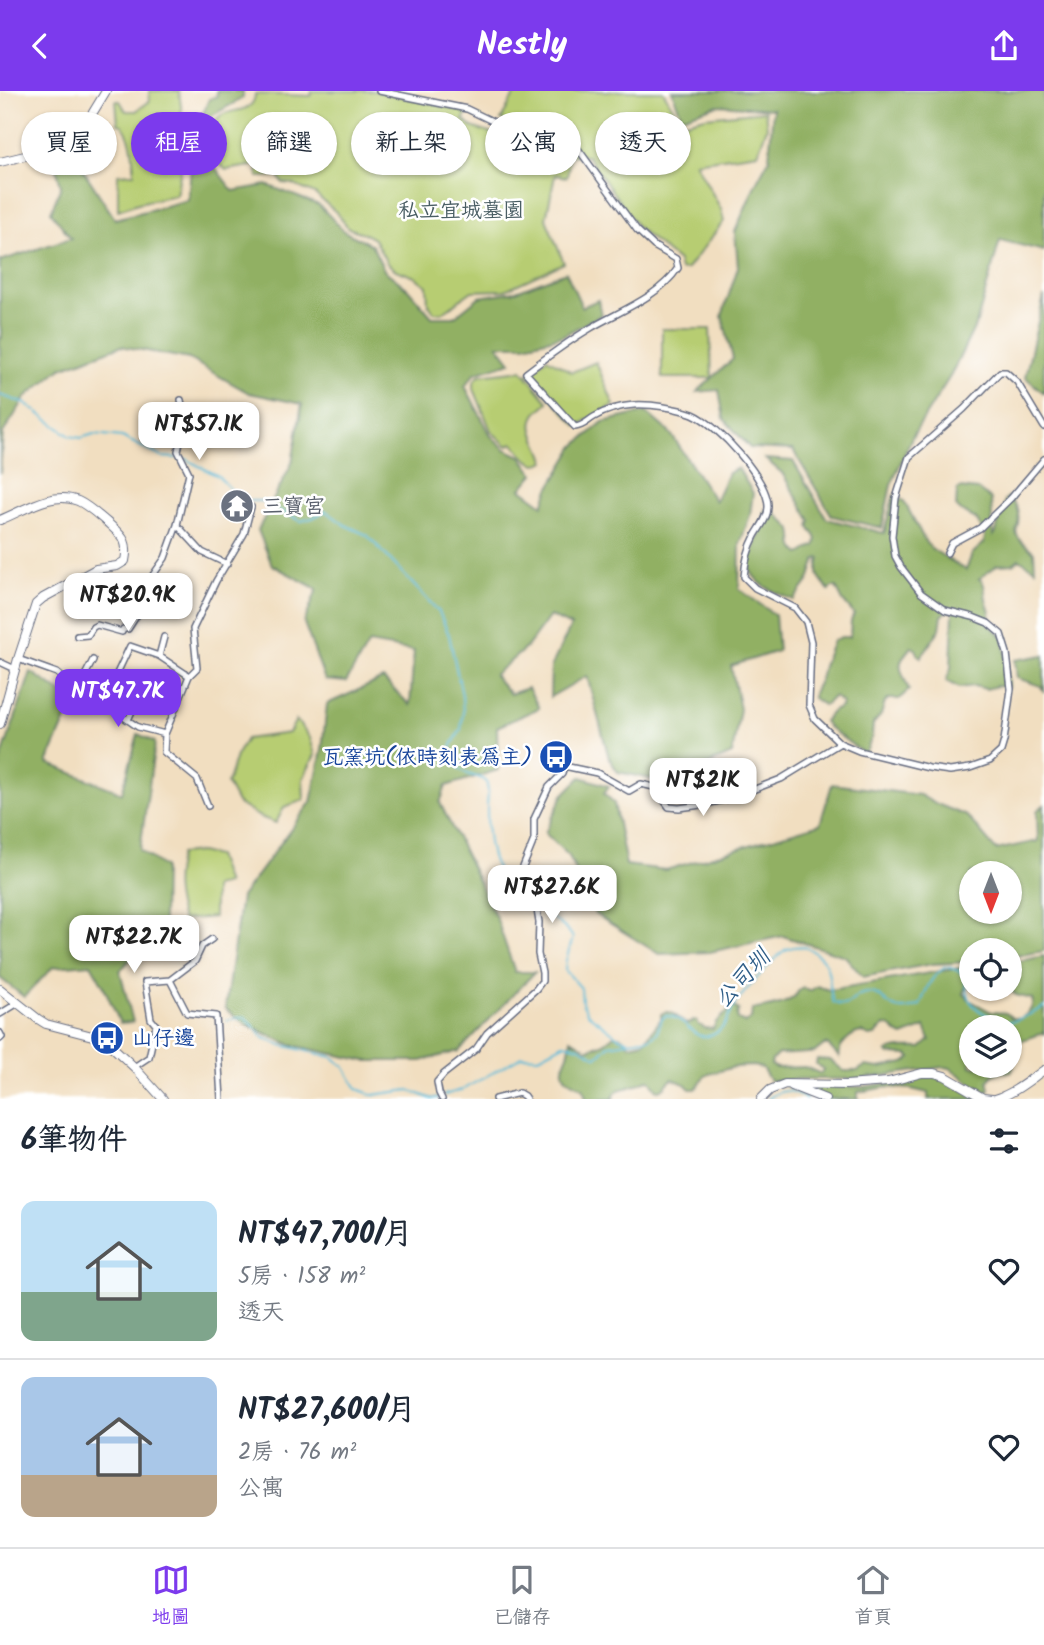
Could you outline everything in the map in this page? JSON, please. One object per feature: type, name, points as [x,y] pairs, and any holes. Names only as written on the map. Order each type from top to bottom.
[{"type":"street","points":[[0,162],[71,145],[106,91]]},
{"type":"street","points":[[379,91],[467,109],[492,121],[565,140],[576,146],[638,230],[654,246],[676,259],[678,268],[656,291],[579,335],[526,373],[575,426],[582,426],[593,417],[611,409],[636,405],[664,407],[692,414],[707,422],[746,460],[761,482],[768,506],[764,522],[754,538],[745,562],[744,577],[755,588],[795,608],[806,622],[811,642],[809,705],[815,719],[840,743],[859,751],[950,772],[990,761],[1001,751],[1011,689],[1007,653],[1001,634],[988,623],[945,610],[921,593],[895,556],[892,536],[896,498],[909,457],[964,409],[1000,372],[1006,372],[1017,382],[1044,427]]},
{"type":"street","points":[[77,636],[88,635],[97,625],[121,632],[128,629],[137,615],[141,592],[165,558],[177,525],[190,473],[177,451],[185,419],[181,400]]},
{"type":"street","points":[[947,553],[952,543],[988,521],[1044,459]]},
{"type":"street","points":[[0,520],[48,499],[76,500],[86,505],[121,535],[126,543],[125,561],[117,566],[96,569],[36,604],[0,724]]},
{"type":"street","points":[[208,806],[197,779],[164,751],[164,734],[189,676],[197,668],[193,629],[216,581],[244,534],[251,507],[234,501]]},
{"type":"street","points":[[177,525],[202,552],[227,564]]},
{"type":"street","points":[[159,656],[164,636]]},
{"type":"street","points":[[103,703],[130,646],[159,656],[189,676]]},
{"type":"street","points":[[18,659],[57,673],[138,727],[164,734]]},
{"type":"street","points":[[78,689],[93,660]]},
{"type":"street","points":[[0,663],[15,669]]},
{"type":"street","points":[[128,720],[145,682]]},
{"type":"street","points":[[564,766],[597,773],[629,791],[641,784],[654,787],[669,807],[679,808],[728,799],[780,779],[840,743]]},
{"type":"street","points":[[441,1097],[437,1082],[476,1049],[487,1033],[542,981],[537,911],[523,897],[519,877],[534,840],[534,819],[549,787],[562,774],[565,760],[552,749]]},
{"type":"street","points":[[134,1067],[149,1057],[156,1025],[151,1019],[145,982],[170,980],[195,961],[202,946],[212,939]]},
{"type":"street","points":[[170,980],[187,1013],[216,1016],[221,1099]]},
{"type":"street","points":[[0,989],[46,1024],[104,1039],[163,1099]]},
{"type":"street","points":[[0,1014],[18,1003]]},
{"type":"street","points":[[0,1033],[0,1039]]},
{"type":"street","points":[[761,1099],[770,1090],[785,1084],[846,1085],[888,1082],[922,1073],[934,1073],[945,1076],[983,1098],[993,1099],[1012,1092],[1044,1070]]},
{"type":"street","points":[[785,1084],[825,1099]]},
{"type":"street","points":[[495,1099],[519,1093],[526,1099]]},
{"type":"green space","points":[[149,91],[179,91],[182,112],[131,112],[131,146],[126,130],[118,124],[116,101],[120,101],[126,111],[136,111],[150,101]]},
{"type":"green space","points":[[216,91],[243,91],[243,98],[218,112],[204,112],[209,99],[217,96]]},
{"type":"green space","name":"私立宜城墓園","points":[[312,91],[377,91],[468,112],[351,112],[351,175],[471,175],[471,126],[485,132],[485,175],[555,175],[546,219],[564,263],[505,290],[472,291],[442,313],[434,312],[428,304],[427,286],[387,263],[374,239],[348,228],[337,213],[315,194],[283,183],[278,176],[258,177],[258,175],[337,175],[337,112],[241,112],[241,168],[227,170],[227,113],[249,106],[255,94],[311,96]]},
{"type":"green space","name":"私立宜城墓園","points":[[516,91],[663,91],[675,112],[595,112],[595,167],[587,156],[581,156],[581,112],[505,112]]},
{"type":"green space","points":[[672,91],[1044,91],[1044,251],[1000,240],[977,322],[951,375],[912,437],[891,485],[882,528],[832,516],[793,450],[750,448],[724,419],[719,390],[697,392],[733,359],[722,316],[738,267],[735,232],[769,159],[773,109],[718,105],[691,114],[680,112]]},
{"type":"green space","name":"私立宜城墓園","points":[[765,111],[767,127],[758,153],[695,162],[721,209],[724,221],[687,269],[680,270],[678,261],[639,229],[601,175],[691,175],[691,121]]},
{"type":"green space","points":[[118,174],[180,175],[176,195],[118,210]]},
{"type":"green space","points":[[58,175],[86,175],[115,219],[188,200],[190,175],[221,175],[233,191],[267,185],[319,205],[345,232],[372,245],[384,270],[408,289],[432,317],[454,317],[479,297],[516,291],[566,272],[582,307],[598,300],[601,315],[562,336],[525,345],[498,345],[511,362],[475,373],[465,386],[491,436],[505,449],[521,456],[534,474],[521,489],[543,505],[549,489],[575,446],[603,422],[646,412],[671,434],[715,501],[728,473],[738,468],[753,493],[750,515],[740,544],[739,589],[775,615],[778,651],[731,666],[740,709],[732,754],[666,782],[618,772],[609,758],[587,676],[550,697],[551,667],[571,626],[550,616],[527,647],[494,675],[510,694],[528,688],[539,708],[497,727],[498,770],[446,786],[440,803],[496,917],[515,972],[535,972],[459,1051],[421,1061],[366,1061],[291,1045],[241,1022],[225,1008],[241,897],[311,802],[322,750],[327,704],[383,679],[410,705],[414,651],[369,643],[346,682],[325,680],[304,623],[317,589],[272,565],[258,530],[292,463],[302,404],[249,393],[189,359],[121,346],[61,368],[26,397],[3,433],[0,474],[0,261],[71,238],[51,212],[61,186]]},
{"type":"green space","points":[[1044,296],[1044,393],[1025,377]]},
{"type":"green space","points":[[662,329],[710,329],[712,378],[662,378]]},
{"type":"green space","points":[[547,358],[572,372],[596,362],[614,405],[577,426],[528,373]]},
{"type":"green space","points":[[522,370],[548,402],[536,413],[532,426],[545,461],[540,464],[524,456],[513,443],[507,446],[491,431],[474,389],[474,381],[479,375]]},
{"type":"green space","points":[[765,459],[793,461],[827,519],[884,533],[894,495],[904,501],[926,543],[966,570],[972,554],[984,543],[985,535],[976,519],[956,507],[957,491],[960,488],[978,490],[991,499],[993,536],[1008,497],[1018,512],[1017,535],[1022,543],[1034,552],[1035,569],[1019,559],[1013,564],[997,565],[979,579],[984,585],[990,612],[989,624],[1004,638],[1009,687],[959,688],[946,681],[951,668],[953,612],[948,610],[942,616],[940,629],[921,657],[916,649],[911,647],[902,659],[901,668],[909,690],[899,699],[888,699],[885,702],[881,715],[873,724],[872,737],[866,752],[862,752],[828,727],[824,721],[841,707],[842,703],[834,696],[823,705],[813,698],[813,693],[833,641],[850,637],[854,614],[836,587],[829,590],[820,579],[820,558],[816,559],[809,580],[794,600],[766,587],[751,572],[748,564],[764,523],[764,511],[771,509],[791,528],[795,548],[800,554],[815,546],[817,541],[809,525],[811,521],[782,473]]},
{"type":"green space","points":[[1044,655],[1044,693],[1041,686],[1017,678],[1015,660]]},
{"type":"green space","points":[[31,672],[74,701],[47,763],[122,793],[138,734],[155,742],[140,850],[164,867],[163,921],[120,971],[133,1022],[120,1023],[91,964],[53,967],[24,997],[0,978],[0,762]]},
{"type":"green space","points":[[296,720],[310,738],[315,755],[303,779],[304,800],[284,807],[276,823],[237,803],[227,784],[236,756],[246,739],[289,733]]},
{"type":"green space","points":[[581,777],[609,786],[604,793],[614,803],[626,865],[666,870],[820,824],[832,784],[920,795],[967,816],[996,850],[1038,841],[1037,811],[1044,805],[1044,951],[1022,955],[1022,938],[959,938],[959,963],[932,964],[863,977],[845,956],[783,936],[710,952],[659,954],[595,914],[569,856],[545,833],[563,795]]},
{"type":"green space","points":[[200,852],[217,856],[227,884],[214,887],[214,917],[182,920],[175,887],[180,854]]},
{"type":"green space","points":[[1044,956],[1044,1034],[1022,1040],[1022,1017],[1030,1011],[1032,999],[1022,996],[1022,961]]},
{"type":"green space","points":[[959,968],[959,1001],[971,1001],[991,1012],[1008,1015],[959,1015],[959,1075],[944,1067],[859,1079],[770,1081],[762,1068],[734,1067],[709,1074],[696,1089],[690,1089],[673,1079],[657,1090],[650,1080],[647,1080],[619,1090],[613,1098],[615,1099],[586,1099],[583,1088],[570,1081],[563,1072],[571,1039],[586,1050],[604,1043],[614,1035],[622,1037],[630,1045],[644,1042],[661,1019],[661,1014],[665,1012],[671,1013],[686,1024],[694,1020],[705,1028],[713,1029],[716,1022],[732,1008],[736,1008],[739,1010],[738,1020],[745,1023],[751,1019],[752,1010],[785,1002],[803,988],[810,991],[817,986],[829,990]],"holes":[[[885,1025],[903,1036],[925,1027],[930,1040],[921,1048],[899,1048],[887,1052],[908,1055],[911,1058],[904,1063],[879,1068],[865,1066],[857,1071],[844,1071],[830,1060],[817,1059],[816,1064],[823,1069],[821,1074],[805,1067],[777,1068],[771,1065],[778,1054],[815,1052],[825,1044],[839,1057],[843,1044],[850,1037],[862,1032],[869,1036],[875,1035]]]},
{"type":"green space","points":[[937,1075],[981,1099],[928,1099],[928,1093],[887,1087],[858,1092],[858,1099],[830,1099],[786,1086],[863,1087]]},
{"type":"green space","points":[[964,1078],[990,1078],[988,1092]]},
{"type":"waterway","name":"公司圳","points":[[0,395],[26,404],[70,436],[81,438],[94,434],[122,437],[162,457],[177,458]]},
{"type":"waterway","name":"公司圳","points":[[186,459],[218,476],[237,496],[248,501],[261,501],[301,521],[326,511],[345,525],[367,535],[439,612],[449,635],[462,695],[461,729],[449,756],[462,771],[486,781],[491,853],[500,873],[517,887]]},
{"type":"waterway","name":"公司圳","points":[[527,889],[547,916],[550,915],[573,938],[565,970],[581,988],[582,1003],[588,1014],[617,1036],[629,1041],[650,1038],[657,1033],[665,1016],[679,1020],[699,1035],[712,1035],[726,1022],[737,1001],[766,968],[785,950],[798,947],[811,950],[823,960],[829,974],[833,1002],[839,1004],[848,1004],[858,996],[868,993],[880,996],[900,1009],[920,1005],[933,979],[946,967],[962,975],[970,1000],[982,1012],[995,1019],[1013,1021],[1044,1007]]},
{"type":"waterway","points":[[227,1020],[245,1017],[264,1038],[281,1045],[332,1057],[344,1066],[357,1089],[373,1095],[409,1090],[432,1099],[439,1097]]},
{"type":"waterway","points":[[444,1095],[462,1090],[522,1056],[539,1057],[565,1043],[597,1057],[609,1045],[627,1042]]},
{"type":"waterway","name":"公司圳","points":[[768,1099],[787,1091],[806,1099]]},
{"type":"place","name":"三寶宮","points":[[237,506]]},
{"type":"place","name":"瓦窯坑(依時刻表為主)","points":[[556,757]]},
{"type":"place","name":"山仔邊","points":[[107,1038]]}]
